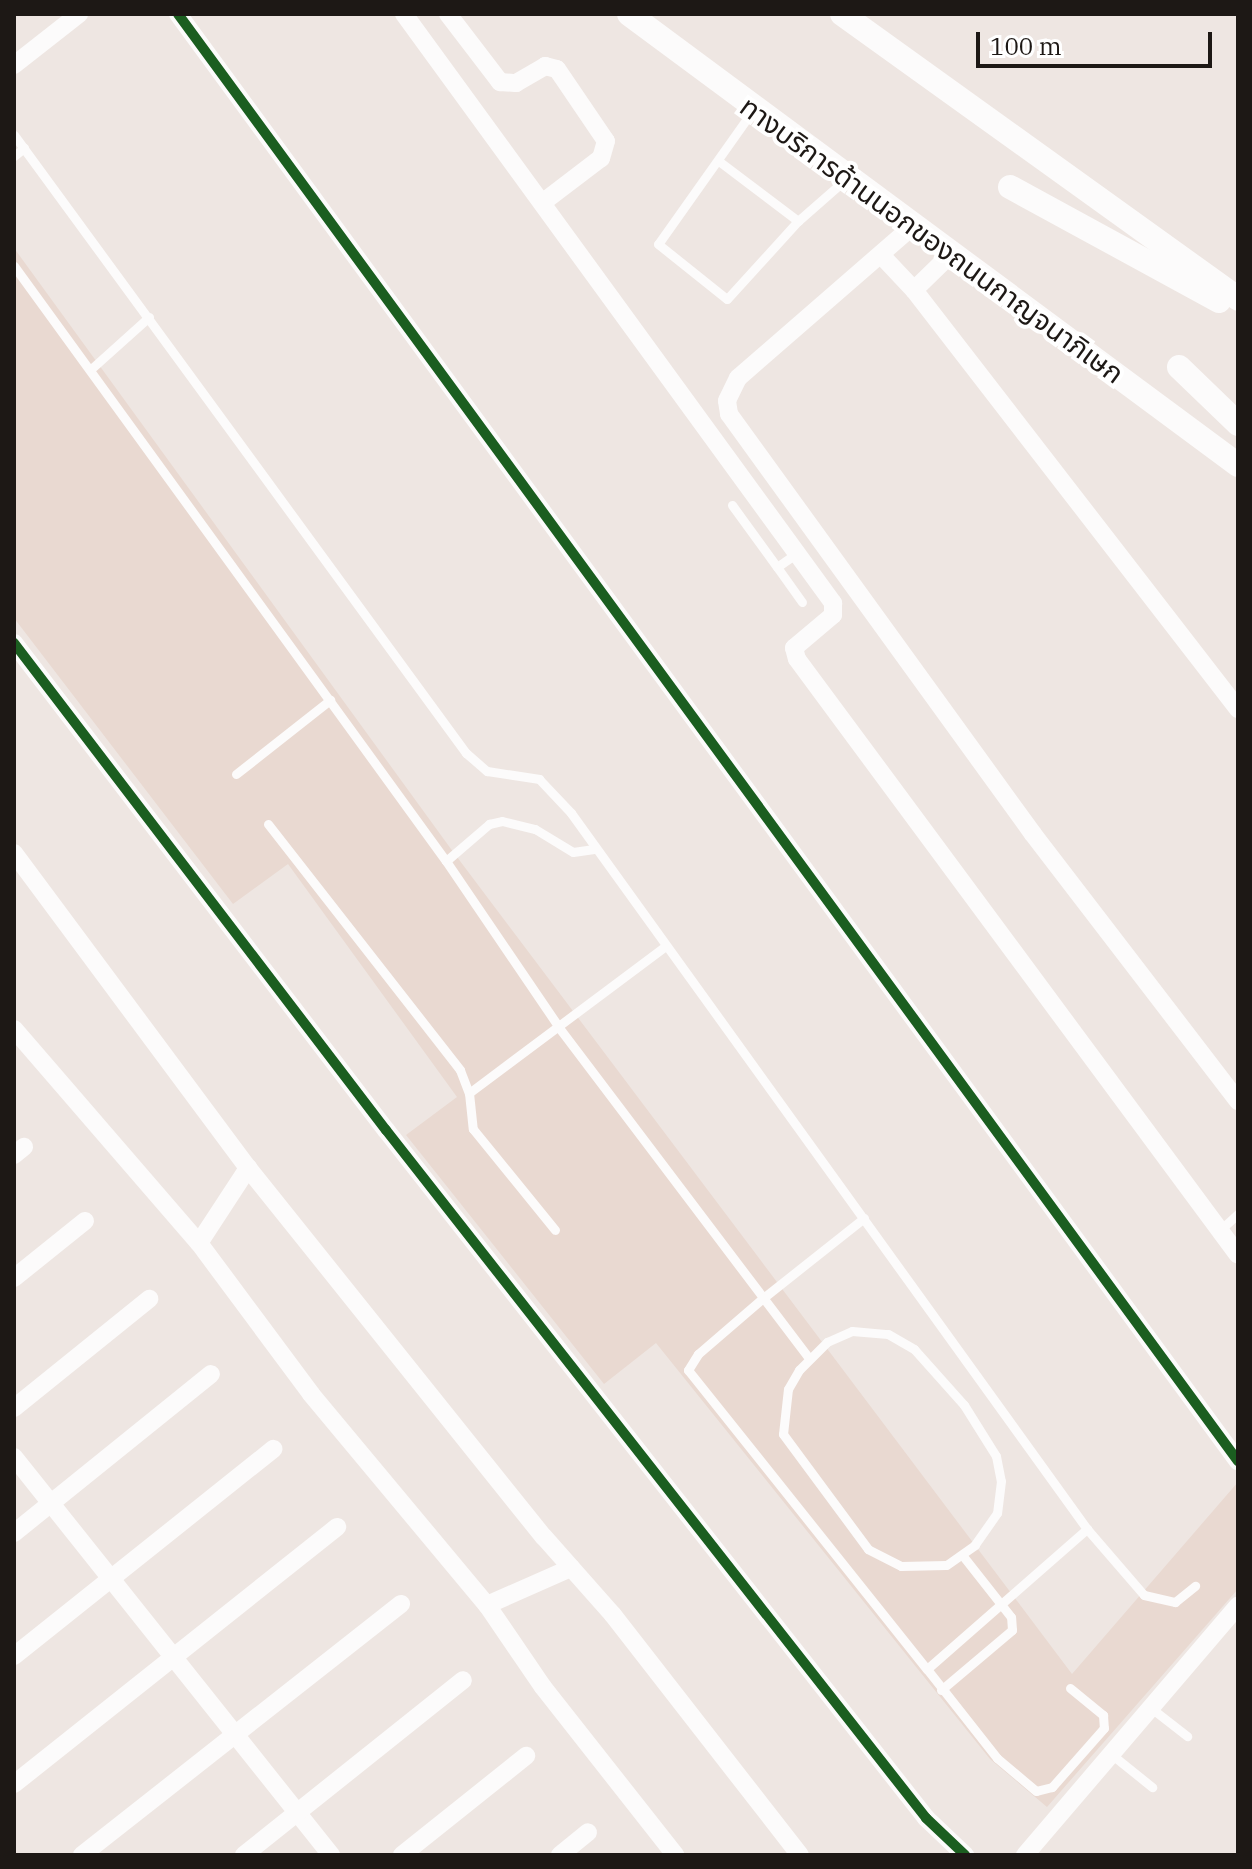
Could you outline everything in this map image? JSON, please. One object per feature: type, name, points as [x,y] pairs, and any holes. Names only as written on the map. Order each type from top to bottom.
[{"type":"main road","name":"ทางบริการด้านนอกของถนนกาญจนาภิเษก","points":[[629,14],[753,110],[849,176],[1238,465]]},
{"type":"main road","points":[[842,14],[1238,299]]},
{"type":"main road","points":[[1010,187],[1238,312]]},
{"type":"main road","points":[[1179,367],[1238,424]]},
{"type":"street","points":[[14,65],[79,14]]},
{"type":"street","points":[[178,14],[1238,1461]]},
{"type":"street","points":[[404,14],[836,608],[794,648],[797,659],[1238,1255]]},
{"type":"street","points":[[448,14],[500,82],[516,83],[545,66],[557,69],[606,141],[601,158],[542,203]]},
{"type":"street","points":[[914,225],[882,256],[738,378],[727,401],[729,414],[1033,834],[1238,1101]]},
{"type":"street","points":[[914,290],[952,253]]},
{"type":"street","points":[[882,256],[914,290],[1238,709]]},
{"type":"street","points":[[14,643],[386,1130],[926,1818],[965,1855]]},
{"type":"street","points":[[14,853],[248,1168],[800,1855]]},
{"type":"street","points":[[14,1029],[199,1243],[311,1394],[487,1605],[543,1687],[675,1855]]},
{"type":"street","points":[[199,1243],[248,1168]]},
{"type":"street","points":[[14,1278],[85,1221]]},
{"type":"street","points":[[14,1408],[149,1299]]},
{"type":"street","points":[[14,1533],[211,1374]]},
{"type":"street","points":[[14,1656],[273,1449]]},
{"type":"street","points":[[14,1457],[331,1855]]},
{"type":"street","points":[[14,1784],[337,1527]]},
{"type":"street","points":[[487,1605],[571,1568]]},
{"type":"street","points":[[82,1855],[401,1604]]},
{"type":"street","points":[[1025,1855],[1238,1606]]},
{"type":"street","points":[[244,1855],[463,1680]]},
{"type":"street","points":[[402,1855],[526,1756]]},
{"type":"street","points":[[560,1855],[588,1832]]},
{"type":"lane","points":[[753,110],[720,162],[658,244],[727,299],[798,221],[849,176]]},
{"type":"lane","points":[[14,135],[478,767],[546,783],[1087,1529],[1144,1595],[1175,1602],[1195,1586]]},
{"type":"lane","points":[[14,156],[24,148]]},
{"type":"lane","points":[[720,162],[798,221]]},
{"type":"lane","points":[[14,266],[446,861],[560,1029],[808,1357]]},
{"type":"lane","points":[[91,369],[149,317]]},
{"type":"lane","points":[[732,505],[802,602]]},
{"type":"lane","points":[[777,567],[797,553]]},
{"type":"lane","points":[[236,774],[330,700]]},
{"type":"lane","points":[[446,861],[489,824],[502,821],[535,829],[573,852],[594,849]]},
{"type":"lane","points":[[268,824],[460,1070],[469,1093],[473,1129],[555,1230]]},
{"type":"lane","points":[[469,1093],[560,1029],[664,947]]},
{"type":"lane","points":[[1220,1230],[1238,1214]]},
{"type":"lane","points":[[864,1218],[698,1354],[690,1375],[997,1758],[1026,1785],[1045,1792],[1104,1728],[1103,1715],[1070,1688]]},
{"type":"lane","points":[[852,1331],[888,1334],[914,1349],[964,1405],[991,1446],[1001,1481],[992,1524],[963,1556],[946,1565],[924,1567],[883,1559],[868,1549],[816,1484],[783,1434],[788,1389],[808,1357],[852,1331]]},
{"type":"lane","points":[[927,1669],[1087,1529]]},
{"type":"lane","points":[[941,1690],[1012,1630],[1011,1617],[963,1556]]},
{"type":"lane","points":[[1151,1708],[1187,1736]]},
{"type":"lane","points":[[1111,1754],[1152,1787]]},
{"type":"shaded area","points":[[14,248],[451,849],[1072,1674],[1238,1482],[1238,1589],[1047,1807],[990,1759],[656,1343],[604,1384],[406,1135],[457,1097],[288,864],[233,904],[14,618]]},
{"type":"cycle path","points":[[178,14],[1238,1461]]},
{"type":"cycle path","points":[[14,643],[386,1130],[926,1818],[965,1855]]}]
